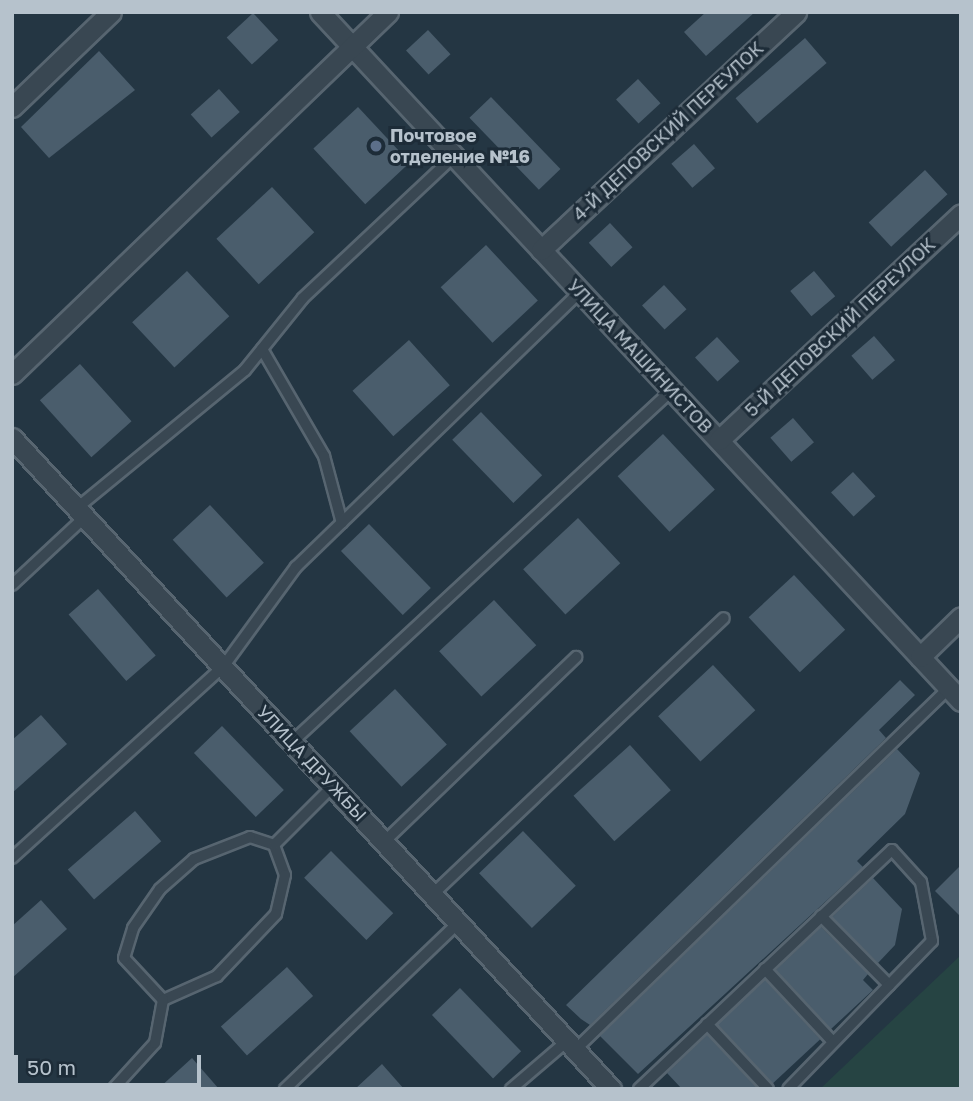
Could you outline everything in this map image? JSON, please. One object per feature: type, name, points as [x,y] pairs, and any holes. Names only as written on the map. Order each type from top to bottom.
[{"type":"street","points":[[12,107],[111,12]]},
{"type":"street","name":"УЛИЦА МАШИНИСТОВ","points":[[320,12],[955,695]]},
{"type":"street","points":[[12,374],[388,12]]},
{"type":"street","name":"4-Й ДЕПОВСКИЙ ПЕРЕУЛОК","points":[[541,250],[796,12]]},
{"type":"street","name":"5-Й ДЕПОВСКИЙ ПЕРЕУЛОК","points":[[719,440],[961,214]]},
{"type":"street","name":"УЛИЦА ДРУЖБЫ","points":[[12,438],[611,1089]]},
{"type":"street","points":[[920,657],[961,617]]},
{"type":"lane","points":[[12,585],[81,512],[245,370],[303,299],[454,156]]},
{"type":"lane","points":[[12,858],[223,667],[296,568],[580,292]]},
{"type":"lane","points":[[262,349],[324,456],[342,523]]},
{"type":"lane","points":[[292,741],[672,390]]},
{"type":"lane","points":[[432,895],[724,618]]},
{"type":"lane","points":[[384,842],[576,657]]},
{"type":"lane","points":[[511,1089],[571,1045],[955,695]]},
{"type":"lane","points":[[274,845],[333,786]]},
{"type":"lane","points":[[163,1000],[124,958],[134,928],[160,889],[194,859],[250,837],[274,845]]},
{"type":"lane","points":[[163,1000],[217,976],[276,914],[285,875],[274,845]]},
{"type":"lane","points":[[639,1089],[892,850],[921,882],[932,941],[788,1089]]},
{"type":"lane","points":[[821,916],[889,985]]},
{"type":"lane","points":[[285,1089],[458,923]]},
{"type":"lane","points":[[765,969],[833,1042]]},
{"type":"lane","points":[[113,1089],[155,1043],[163,1000]]},
{"type":"lane","points":[[707,1024],[768,1089]]},
{"type":"green space","points":[[961,955],[961,1089],[820,1089]]},
{"type":"building","points":[[706,12],[755,12],[706,56],[684,32]]},
{"type":"building","points":[[253,13],[278,40],[252,65],[227,38]]},
{"type":"building","points":[[428,30],[451,54],[429,75],[406,50]]},
{"type":"building","points":[[805,38],[827,63],[757,123],[736,98]]},
{"type":"building","points":[[99,51],[135,90],[49,158],[21,127]]},
{"type":"building","points":[[638,79],[661,103],[639,124],[616,99]]},
{"type":"building","points":[[219,89],[240,112],[212,137],[191,114]]},
{"type":"building","points":[[491,97],[560,169],[539,190],[469,118]]},
{"type":"building","points":[[358,107],[410,163],[365,204],[313,149]]},
{"type":"building","points":[[694,144],[715,168],[692,188],[671,164]]},
{"type":"building","points":[[925,170],[948,194],[891,247],[869,223]]},
{"type":"building","points":[[272,187],[314,232],[259,284],[216,239]]},
{"type":"building","points":[[610,223],[633,247],[611,267],[589,243]]},
{"type":"building","points":[[486,245],[538,301],[492,343],[441,287]]},
{"type":"building","points":[[187,271],[229,316],[174,367],[132,322]]},
{"type":"building","points":[[814,271],[835,296],[811,316],[790,291]]},
{"type":"building","points":[[664,285],[687,309],[665,330],[642,305]]},
{"type":"building","points":[[874,336],[895,360],[872,380],[851,356]]},
{"type":"building","points":[[717,337],[740,361],[718,382],[695,357]]},
{"type":"building","points":[[409,340],[450,385],[393,436],[353,391]]},
{"type":"building","points":[[80,364],[132,421],[91,457],[40,400]]},
{"type":"building","points":[[481,412],[542,475],[513,503],[452,440]]},
{"type":"building","points":[[793,418],[814,442],[791,462],[770,438]]},
{"type":"building","points":[[663,434],[715,490],[669,532],[618,476]]},
{"type":"building","points":[[853,472],[876,496],[854,517],[831,492]]},
{"type":"building","points":[[210,505],[264,563],[227,598],[173,540]]},
{"type":"building","points":[[578,518],[620,563],[565,614],[523,569]]},
{"type":"building","points":[[369,524],[431,588],[403,615],[341,551]]},
{"type":"building","points":[[794,575],[845,630],[800,672],[749,617]]},
{"type":"building","points":[[98,589],[156,655],[126,681],[69,615]]},
{"type":"building","points":[[494,600],[536,645],[481,696],[439,651]]},
{"type":"building","points":[[713,665],[755,710],[700,761],[658,716]]},
{"type":"building","points":[[900,680],[915,695],[879,730],[886,738],[590,1025],[566,1005]]},
{"type":"building","points":[[395,689],[447,745],[401,787],[350,731]]},
{"type":"building","points":[[41,715],[67,744],[12,793],[12,740]]},
{"type":"building","points":[[222,726],[284,790],[256,817],[194,753]]},
{"type":"building","points":[[630,745],[671,790],[614,841],[574,796]]},
{"type":"building","points":[[897,749],[920,773],[905,814],[857,861],[863,867],[638,1074],[600,1036]]},
{"type":"building","points":[[135,811],[161,841],[94,900],[68,869]]},
{"type":"building","points":[[523,831],[576,886],[532,928],[479,873]]},
{"type":"building","points":[[331,851],[393,913],[366,940],[304,878]]},
{"type":"building","points":[[961,865],[961,917],[935,891]]},
{"type":"building","points":[[873,878],[902,909],[895,945],[878,963],[832,917]]},
{"type":"building","points":[[41,900],[67,929],[12,978],[12,926]]},
{"type":"building","points":[[821,927],[868,974],[863,980],[873,990],[831,1029],[776,970]]},
{"type":"building","points":[[287,967],[313,996],[247,1056],[221,1027]]},
{"type":"building","points":[[765,980],[820,1039],[773,1084],[717,1024]]},
{"type":"building","points":[[460,988],[521,1051],[493,1078],[432,1015]]},
{"type":"building","points":[[707,1035],[758,1089],[682,1089],[667,1073]]},
{"type":"building","points":[[192,1058],[219,1089],[158,1089]]},
{"type":"building","points":[[382,1064],[404,1089],[355,1089]]},
{"type":"place","name":"Почтовое отделение №16","points":[[376,146]]}]
